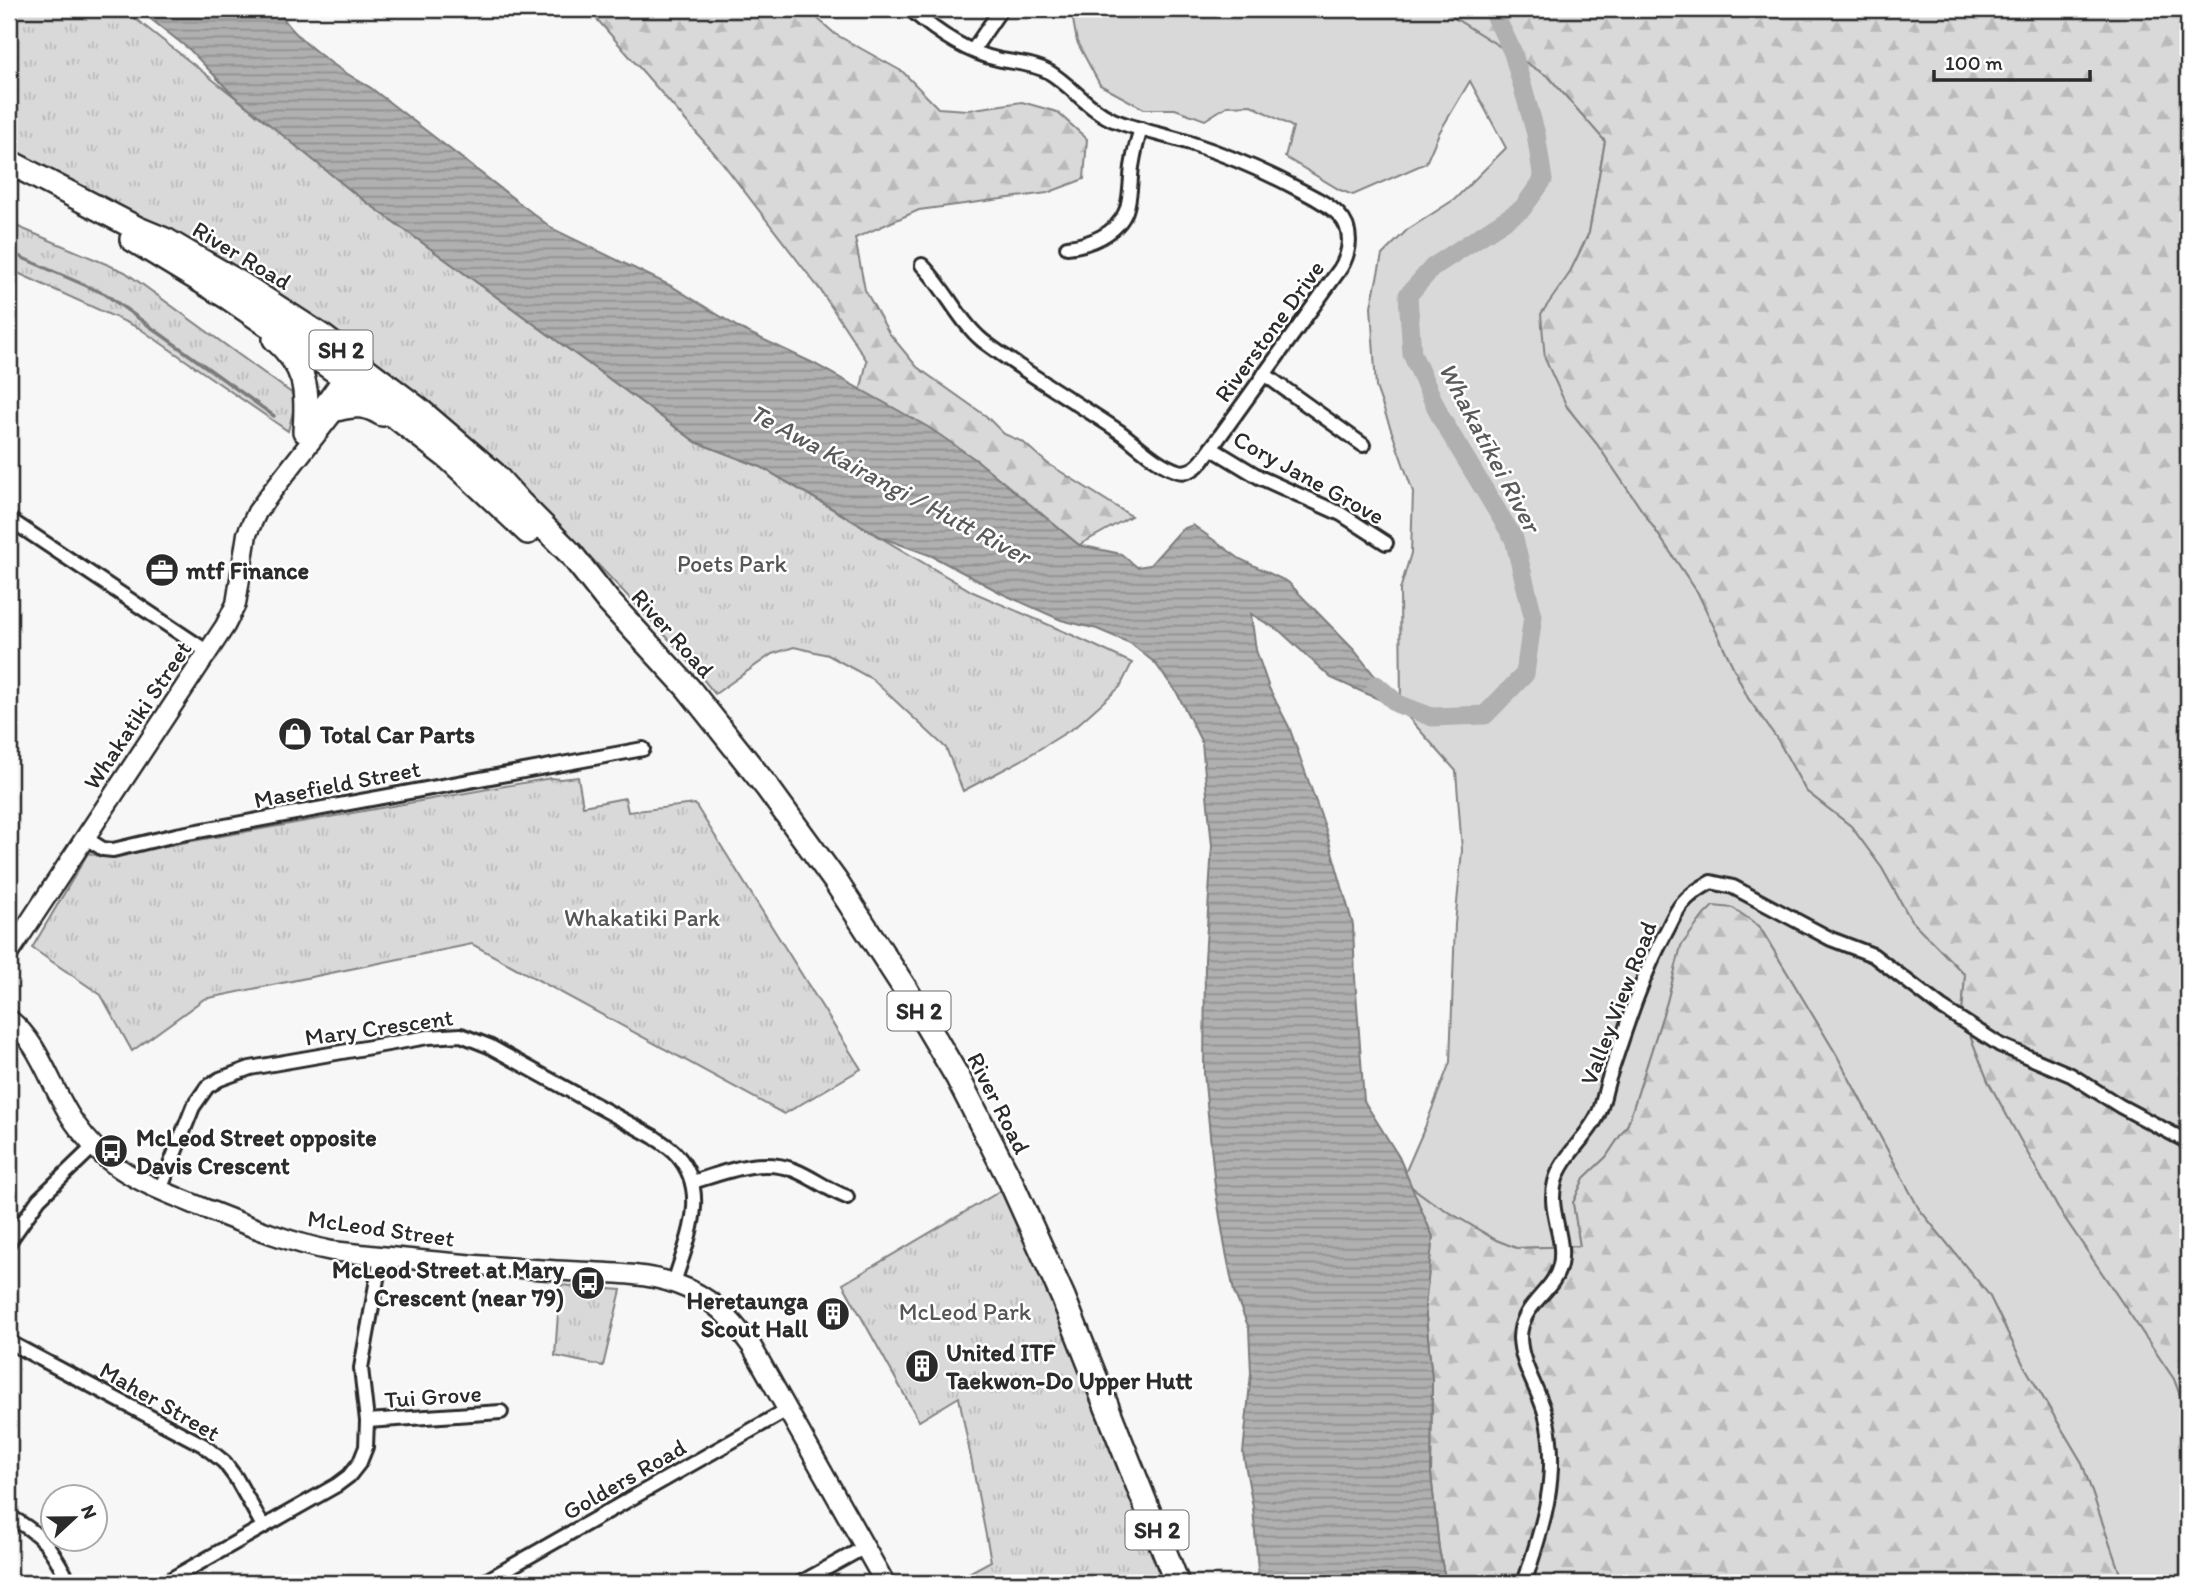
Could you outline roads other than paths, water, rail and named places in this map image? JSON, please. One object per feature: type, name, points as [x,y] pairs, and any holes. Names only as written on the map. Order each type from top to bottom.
[{"type":"highway","name":"River Road","points":[[9,162],[129,232],[167,241],[241,284],[361,364],[418,408],[494,474],[571,554],[608,601],[688,688],[767,787],[836,882],[933,1034],[982,1125],[1036,1236],[1177,1583]]},
{"type":"highway","name":"River Road","points":[[9,176],[163,247],[232,288],[336,359],[344,369],[347,379],[450,459],[608,601]]},
{"type":"highway","points":[[129,232],[130,244],[209,293],[286,349],[295,360],[305,383],[305,430]]},
{"type":"highway","points":[[347,379],[358,377],[370,383],[521,504]]},
{"type":"highway","points":[[337,409],[360,405],[372,408],[460,476],[477,485]]},
{"type":"street","name":"Riverstone Drive","points":[[910,9],[951,39],[973,50],[1048,72],[1112,119],[1202,148],[1277,178],[1337,213],[1344,222],[1349,244],[1345,260],[1198,466],[1189,471],[1177,471],[1167,466],[983,341],[968,326],[922,265]]},
{"type":"street","points":[[973,50],[1001,9]]},
{"type":"street","points":[[1067,247],[1100,238],[1124,216],[1132,163],[1141,129]]},
{"type":"street","points":[[1264,374],[1363,445]]},
{"type":"street","name":"Whakatiki Street","points":[[9,953],[234,610],[247,534],[257,513],[348,394],[347,379]]},
{"type":"street","name":"Whakatiki Street","points":[[273,489],[305,430],[337,386],[347,379]]},
{"type":"street","name":"Cory Jane Grove","points":[[1211,447],[1259,477],[1349,519],[1386,543]]},
{"type":"street","points":[[9,519],[208,652]]},
{"type":"street","name":"Masefield Street","points":[[84,838],[103,849],[113,850],[176,835],[643,749]]},
{"type":"street","name":"Valley View Road","points":[[1524,1583],[1543,1530],[1552,1469],[1551,1440],[1545,1411],[1524,1360],[1520,1338],[1522,1322],[1528,1311],[1560,1268],[1562,1249],[1552,1198],[1556,1179],[1599,1112],[1655,953],[1681,905],[1694,891],[1711,882],[1733,887],[1831,939],[1873,955],[1941,1007],[2000,1045],[2071,1075],[2120,1106],[2188,1142]]},
{"type":"street","name":"McLeod Street","points":[[9,1018],[29,1040],[63,1104],[94,1146],[118,1167],[160,1190],[232,1219],[311,1247],[381,1257],[638,1276],[674,1283],[705,1297],[736,1325],[752,1348],[885,1583]]},
{"type":"street","name":"Mary Crescent","points":[[160,1190],[193,1107],[207,1087],[220,1079],[250,1068],[450,1034],[470,1037],[489,1046],[654,1137],[674,1152],[693,1181]]},
{"type":"street","points":[[9,1242],[39,1199],[94,1146]]},
{"type":"street","points":[[674,1283],[693,1218],[693,1181],[760,1164],[795,1170],[847,1197]]},
{"type":"street","points":[[164,1583],[337,1485],[349,1476],[360,1462],[366,1447],[367,1421],[361,1368],[381,1257]]},
{"type":"street","name":"Maher Street","points":[[9,1342],[203,1445],[230,1470],[263,1526]]},
{"type":"street","name":"Golders Road","points":[[482,1583],[787,1410]]},
{"type":"street","name":"Tui Grove","points":[[367,1421],[501,1412]]},
{"type":"street","points":[[9,1516],[42,1538],[70,1583]]},
{"type":"street","points":[[800,1583],[865,1547]]},
{"type":"water","name":"Te Awa Kairangi / Hutt River","points":[[138,9],[278,9],[294,32],[319,54],[371,88],[553,229],[673,287],[741,329],[813,363],[928,427],[978,461],[1079,545],[1121,554],[1137,567],[1150,565],[1182,529],[1193,525],[1240,559],[1288,582],[1354,650],[1401,709],[1331,678],[1281,632],[1251,614],[1256,650],[1269,688],[1289,727],[1325,827],[1353,925],[1364,1101],[1399,1157],[1433,1237],[1425,1306],[1432,1380],[1431,1474],[1439,1549],[1446,1583],[1259,1583],[1253,1507],[1243,1453],[1251,1373],[1249,1328],[1234,1292],[1225,1247],[1215,1187],[1204,1073],[1205,959],[1212,846],[1202,743],[1177,693],[1155,663],[1130,643],[1097,629],[1061,620],[1003,594],[932,556],[883,538],[761,467],[696,442],[354,193],[233,95],[190,50]]},
{"type":"waterway","name":"Whakatīkei River","points":[[1376,685],[1398,704],[1432,717],[1485,715],[1525,674],[1533,616],[1514,539],[1441,418],[1412,354],[1408,295],[1433,267],[1522,209],[1543,180],[1536,134],[1513,53],[1492,9]]},
{"type":"waterway","points":[[9,252],[105,294],[274,416]]},
{"type":"place","name":"mtf Finance","points":[[162,570]]},
{"type":"place","name":"Total Car Parts","points":[[295,734]]},
{"type":"place","name":"McLeod Street opposite Davis Crescent","points":[[111,1151]]},
{"type":"place","name":"McLeod Street at Mary Crescent (near 79)","points":[[588,1283]]},
{"type":"place","name":"Heretaunga Scout Hall","points":[[833,1314]]},
{"type":"place","name":"United ITF Taekwon-Do Upper Hutt","points":[[922,1366]]},
{"type":"park label","name":"Poets Park","points":[[732,563]]},
{"type":"park label","name":"Whakatiki Park","points":[[642,917]]},
{"type":"park label","name":"McLeod Park","points":[[965,1311]]}]
